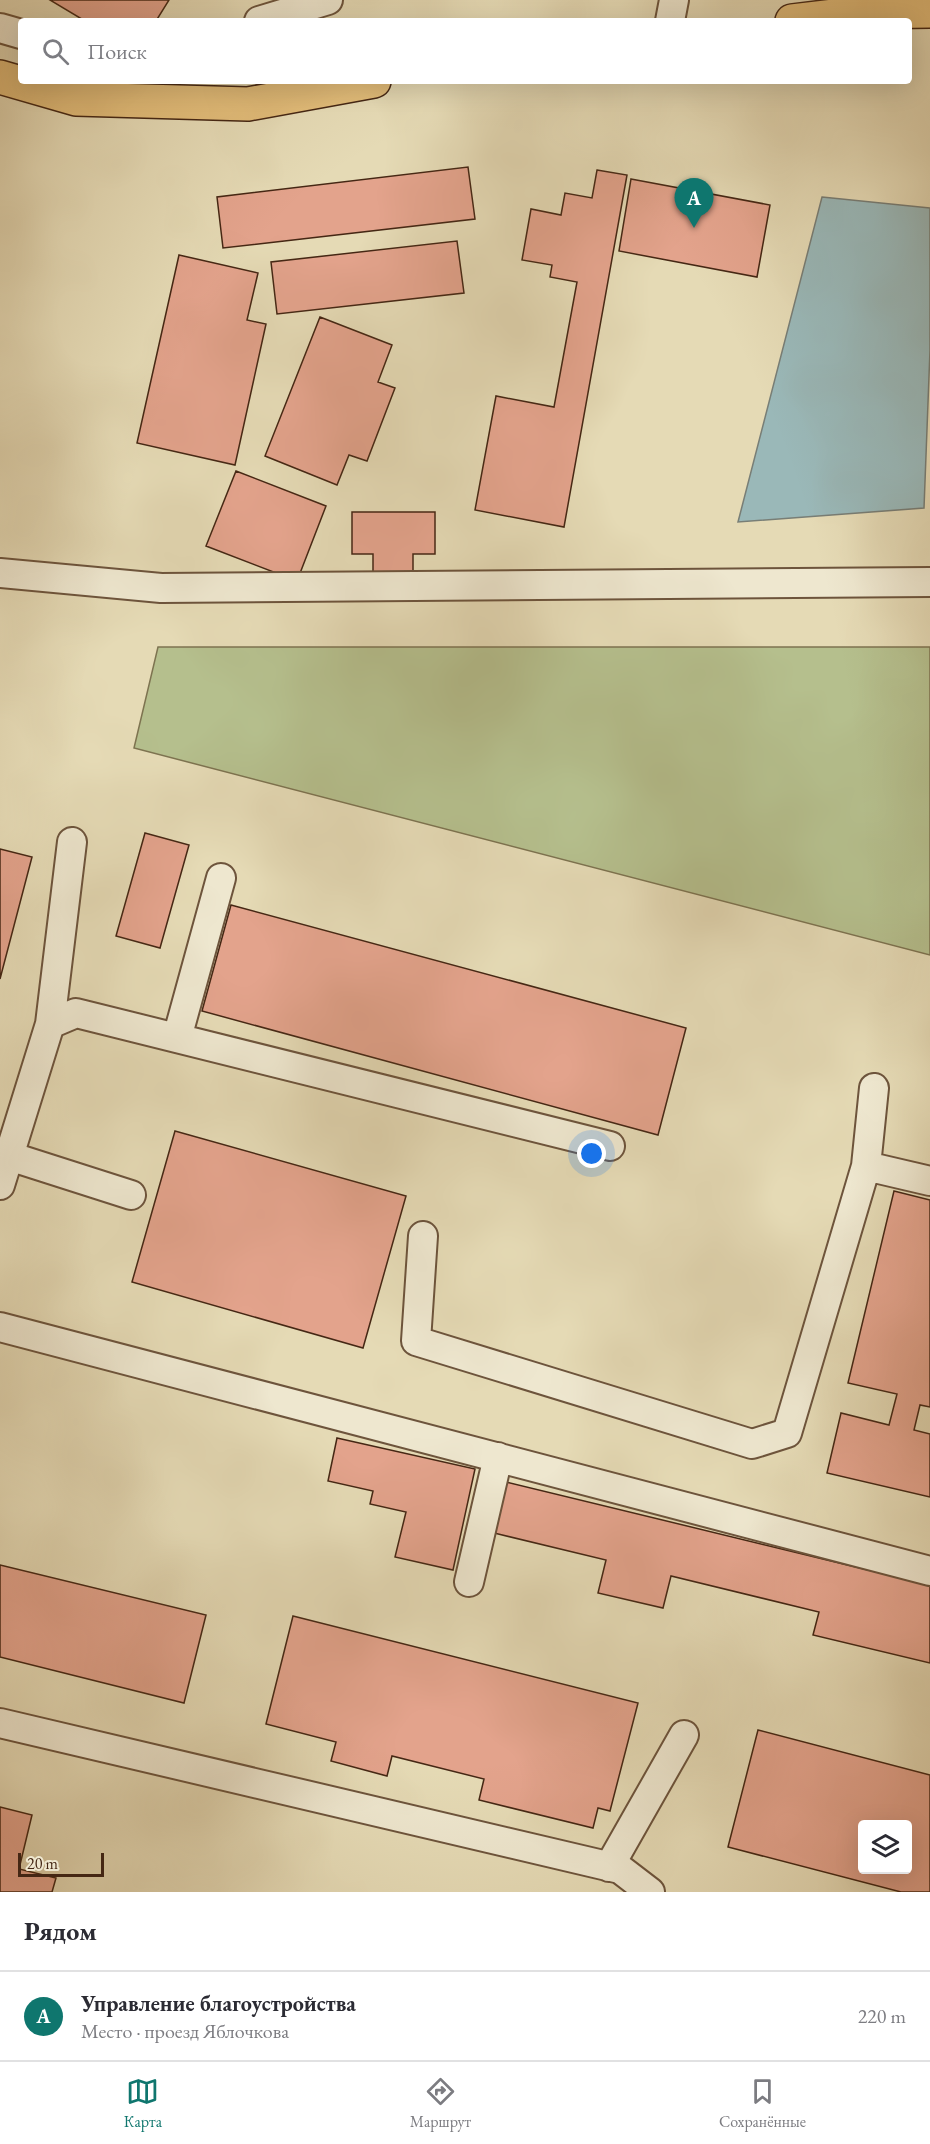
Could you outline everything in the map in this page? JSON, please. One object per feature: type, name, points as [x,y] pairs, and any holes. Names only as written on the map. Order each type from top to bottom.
[{"type":"main road","points":[[817,18],[867,12],[930,11]]},
{"type":"main road","points":[[0,77],[18,82]]},
{"type":"main road","points":[[24,84],[76,99],[248,104],[358,84]]},
{"type":"lane","points":[[269,18],[328,0]]},
{"type":"lane","points":[[671,18],[674,0]]},
{"type":"lane","points":[[0,28],[18,33]]},
{"type":"lane","points":[[0,573],[161,588],[930,582]]},
{"type":"lane","points":[[0,1185],[50,1024],[72,842]]},
{"type":"lane","points":[[177,1038],[221,878]]},
{"type":"lane","points":[[50,1024],[76,1013],[610,1146]]},
{"type":"lane","points":[[423,1236],[416,1341],[752,1444],[787,1432],[866,1166],[874,1088]]},
{"type":"lane","points":[[9,1156],[131,1195]]},
{"type":"lane","points":[[866,1166],[930,1181]]},
{"type":"lane","points":[[0,1327],[930,1571]]},
{"type":"lane","points":[[469,1582],[498,1457]]},
{"type":"lane","points":[[0,1723],[620,1869],[650,1892]]},
{"type":"lane","points":[[609,1867],[684,1735]]},
{"type":"green space","points":[[158,647],[930,647],[930,955],[134,748]]},
{"type":"water","points":[[822,197],[930,208],[930,350],[924,508],[738,522]]},
{"type":"building","points":[[50,0],[169,0],[158,18],[80,18]]},
{"type":"building","points":[[468,167],[475,219],[223,248],[217,197]]},
{"type":"building","points":[[597,170],[627,175],[564,527],[475,510],[496,396],[554,407],[577,282],[550,277],[552,265],[522,260],[531,209],[561,215],[565,193],[592,198]]},
{"type":"building","points":[[631,179],[770,205],[757,277],[619,251]]},
{"type":"building","points":[[457,241],[464,293],[277,314],[271,262]]},
{"type":"building","points":[[179,255],[258,273],[247,320],[266,324],[235,465],[137,443]]},
{"type":"building","points":[[320,317],[392,345],[378,382],[395,388],[367,461],[349,455],[337,485],[265,456]]},
{"type":"building","points":[[236,471],[326,506],[297,581],[206,546]]},
{"type":"building","points":[[352,512],[435,512],[435,554],[413,554],[413,576],[373,576],[373,554],[352,554]]},
{"type":"building","points":[[145,833],[189,845],[160,948],[116,936]]},
{"type":"building","points":[[0,849],[32,857],[0,979]]},
{"type":"building","points":[[231,905],[686,1028],[658,1135],[202,1011]]},
{"type":"building","points":[[175,1131],[406,1196],[363,1348],[132,1282]]},
{"type":"building","points":[[894,1191],[930,1200],[930,1407],[920,1405],[914,1430],[930,1434],[930,1497],[827,1473],[841,1413],[889,1425],[897,1394],[848,1383]]},
{"type":"building","points":[[337,1438],[475,1469],[453,1570],[395,1557],[406,1512],[370,1504],[373,1491],[328,1481]]},
{"type":"building","points":[[506,1482],[930,1585],[930,1663],[813,1635],[819,1612],[671,1576],[663,1608],[598,1593],[606,1560],[494,1533]]},
{"type":"building","points":[[0,1565],[206,1615],[184,1703],[0,1657]]},
{"type":"building","points":[[293,1616],[638,1703],[610,1811],[598,1808],[593,1828],[479,1800],[484,1779],[392,1756],[387,1776],[331,1761],[336,1742],[266,1724]]},
{"type":"building","points":[[758,1730],[930,1775],[930,1892],[901,1892],[728,1847]]},
{"type":"building","points":[[0,1807],[32,1815],[19,1869],[56,1878],[52,1892],[0,1892]]},
{"type":"place","name":"Управление благоустройства","points":[[694,228]]}]
